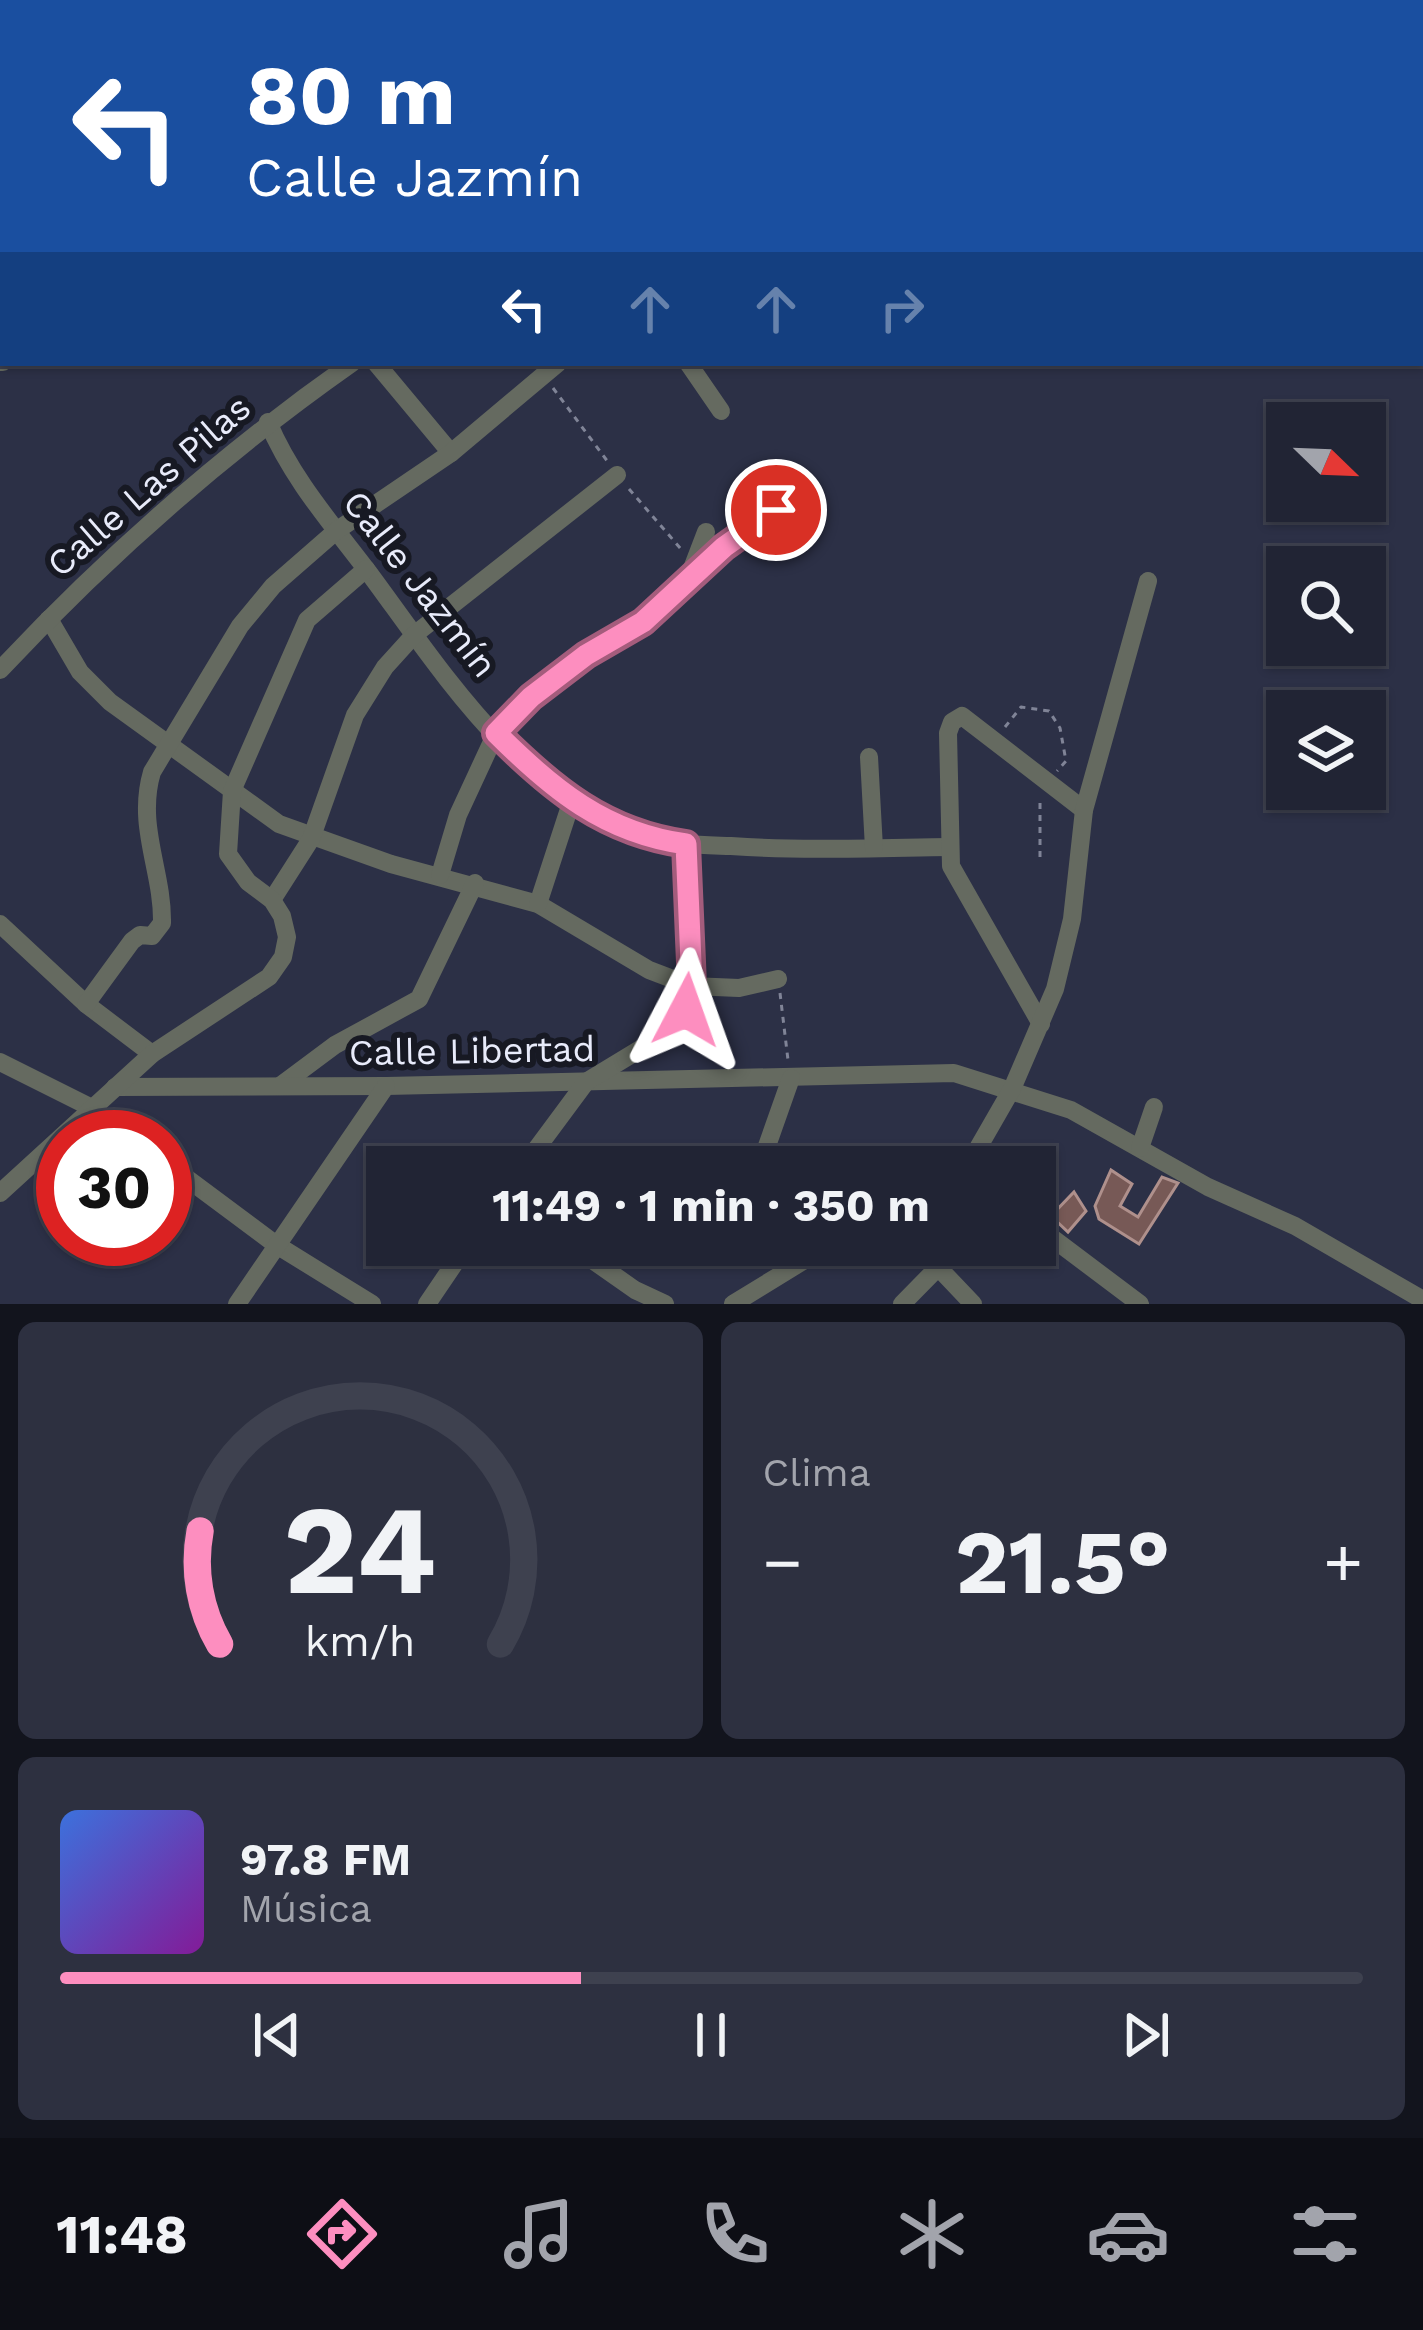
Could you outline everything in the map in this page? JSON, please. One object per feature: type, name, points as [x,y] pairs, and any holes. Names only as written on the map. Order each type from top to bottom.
[{"type":"street","name":"Calle Las Pilas","points":[[0,670],[201,478],[268,422],[348,366]]},
{"type":"street","points":[[379,366],[451,452]]},
{"type":"street","points":[[690,366],[721,411]]},
{"type":"street","points":[[86,1004],[132,941],[140,935],[152,936],[162,923],[144,819],[152,772],[240,626],[274,586],[336,531],[451,452],[545,367]]},
{"type":"street","name":"Calle Jazmín","points":[[268,422],[284,460],[421,649],[496,733],[571,802],[624,830],[686,844],[811,850],[950,847]]},
{"type":"street","points":[[272,900],[311,838],[355,715],[385,668],[414,635],[617,476]]},
{"type":"street","points":[[440,875],[458,815],[496,733],[549,683],[643,622],[684,589],[724,547],[776,510]]},
{"type":"street","points":[[684,589],[706,532]]},
{"type":"street","points":[[0,1193],[152,1054],[269,977],[284,956],[287,937],[272,900],[248,882],[228,854],[232,791],[308,620],[366,569]]},
{"type":"street","points":[[980,1146],[1036,1035],[1066,951],[1084,810],[1148,581]]},
{"type":"street","points":[[49,619],[80,672],[110,703],[232,791],[311,838],[538,904],[649,970],[692,986],[739,988],[778,979]]},
{"type":"street","points":[[1036,1035],[952,866],[948,733],[952,722],[962,716],[1084,810]]},
{"type":"street","points":[[869,758],[874,848]]},
{"type":"street","points":[[538,904],[571,802]]},
{"type":"street","points":[[539,1146],[586,1082],[670,1031],[686,1010],[692,986],[686,844]]},
{"type":"street","points":[[280,1086],[335,1045],[419,999],[475,884]]},
{"type":"street","points":[[0,924],[86,1004],[152,1054]]},
{"type":"street","points":[[1,1064],[95,1110]]},
{"type":"street","name":"Calle Libertad","points":[[115,1087],[386,1086],[953,1072],[1071,1109],[1208,1187],[1295,1226],[1423,1300]]},
{"type":"street","points":[[765,1146],[791,1078]]},
{"type":"street","points":[[237,1304],[386,1086]]},
{"type":"street","points":[[1140,1148],[1154,1107]]},
{"type":"street","points":[[192,1182],[275,1244],[373,1304]]},
{"type":"street","points":[[1056,1241],[1140,1304]]},
{"type":"street","points":[[428,1304],[453,1266]]},
{"type":"street","points":[[601,1266],[665,1304]]},
{"type":"street","points":[[733,1304],[786,1266]]},
{"type":"street","points":[[902,1304],[935,1266],[973,1304]]},
{"type":"path","points":[[778,979],[791,1078]]},
{"type":"building","points":[[1111,1170],[1132,1184],[1120,1206],[1138,1217],[1162,1177],[1178,1183],[1139,1244],[1099,1219],[1095,1206]]},
{"type":"building","points":[[1074,1192],[1086,1211],[1068,1232],[1056,1221],[1056,1211]]},
{"type":"route","points":[[686,1010],[692,986],[686,844],[624,830],[571,802],[496,733],[531,697],[586,655],[643,622],[684,589],[724,547],[776,510]]}]
